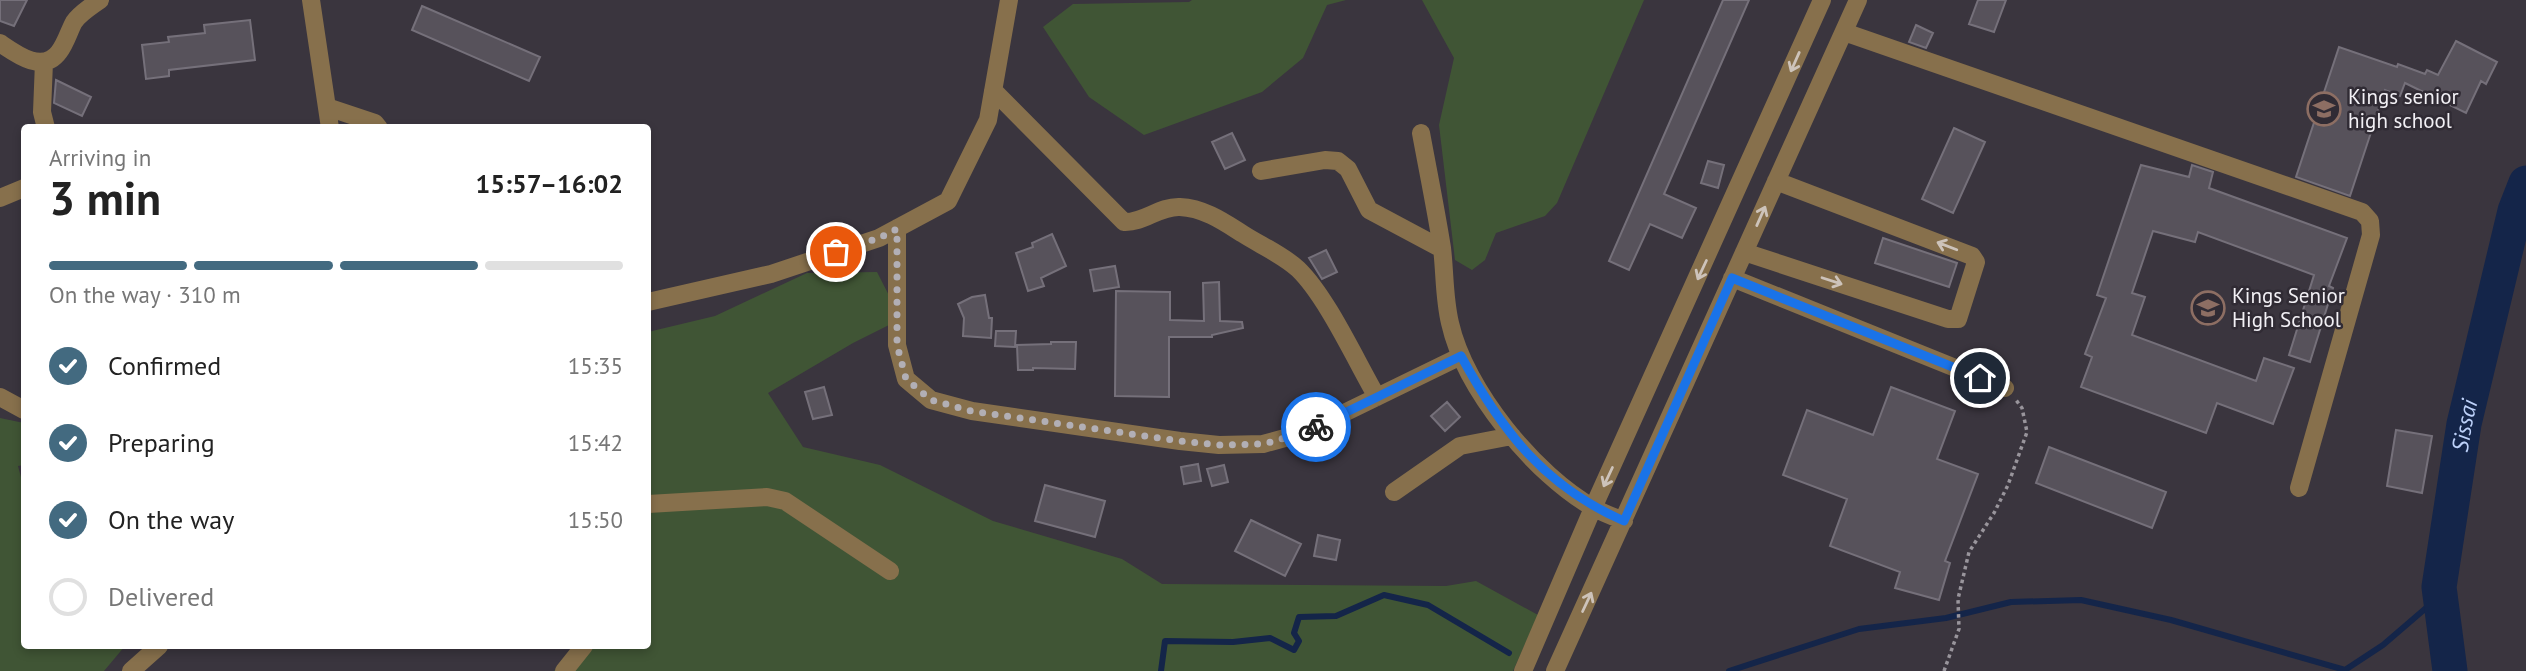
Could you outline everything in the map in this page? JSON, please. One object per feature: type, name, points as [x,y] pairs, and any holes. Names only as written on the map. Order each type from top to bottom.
[{"type":"street","points":[[0,43],[23,58],[44,62],[61,50],[76,19],[100,0]]},
{"type":"street","points":[[310,0],[329,124]]},
{"type":"street","points":[[651,304],[771,274],[879,238],[948,201],[988,120],[1009,0]]},
{"type":"street","points":[[1523,671],[1822,0]]},
{"type":"street","points":[[1556,667],[1858,0]]},
{"type":"street","points":[[1844,32],[2361,212],[2370,221],[2371,235],[2299,488]]},
{"type":"street","points":[[44,62],[42,112],[45,124]]},
{"type":"street","points":[[993,90],[1124,222],[1135,222],[1159,210],[1179,207],[1200,211],[1219,219],[1297,269],[1320,298],[1377,397]]},
{"type":"street","points":[[327,107],[376,124]]},
{"type":"street","points":[[1421,133],[1442,249],[1450,324],[1461,356],[1486,402],[1512,436],[1562,486],[1594,508],[1624,521]]},
{"type":"street","points":[[1261,171],[1325,160],[1338,161],[1348,169],[1369,210],[1442,249]]},
{"type":"street","points":[[1744,252],[1953,321],[1958,319],[1976,262],[1972,256],[1776,181]]},
{"type":"street","points":[[0,198],[21,189]]},
{"type":"street","points":[[897,229],[897,345],[906,379],[931,400],[971,411],[1180,441],[1230,445],[1263,444],[1304,433],[1461,356]]},
{"type":"street","points":[[1732,278],[2005,388]]},
{"type":"street","points":[[0,397],[21,408]]},
{"type":"street","points":[[1394,492],[1460,446],[1512,436]]},
{"type":"street","points":[[651,504],[768,497],[785,501],[890,571]]},
{"type":"street","points":[[131,671],[156,649]]},
{"type":"street","points":[[564,671],[582,649]]},
{"type":"path","points":[[1944,671],[1959,629],[1958,599],[1969,552],[2008,485],[2027,432],[2022,408],[2005,388]]},
{"type":"green space","points":[[1192,0],[1346,0],[1327,5],[1303,58],[1262,92],[1144,135],[1089,97],[1043,27],[1073,4]]},
{"type":"green space","points":[[1422,0],[1644,0],[1557,203],[1545,216],[1496,233],[1485,260],[1472,270],[1455,260],[1439,125],[1454,58]]},
{"type":"green space","points":[[877,272],[901,319],[853,343],[768,393],[803,447],[880,465],[993,521],[1122,559],[1162,584],[1446,586],[1476,581],[1538,615],[1513,671],[554,671],[571,649],[651,649],[651,331],[715,316],[807,273]]},
{"type":"green space","points":[[0,418],[21,422],[21,466],[18,466],[21,477],[21,649],[122,649],[104,671],[0,671]]},
{"type":"building","points":[[0,0],[27,0],[14,26],[0,21]]},
{"type":"building","points":[[1723,0],[1749,0],[1664,194],[1696,208],[1682,238],[1650,224],[1629,270],[1609,261]]},
{"type":"building","points":[[1978,0],[2006,0],[1994,32],[1969,24]]},
{"type":"building","points":[[422,6],[540,57],[529,81],[412,30]]},
{"type":"building","points":[[250,20],[255,60],[169,70],[169,76],[146,79],[142,45],[169,42],[168,37],[205,33],[204,25]]},
{"type":"building","points":[[1916,25],[1933,33],[1926,48],[1909,42]]},
{"type":"building","points":[[2456,41],[2497,62],[2486,84],[2481,81],[2466,113],[2405,83],[2400,96],[2385,90],[2350,196],[2296,177],[2339,47],[2397,67],[2398,64],[2425,74],[2427,70],[2438,75]]},
{"type":"building","points":[[56,80],[91,97],[82,116],[54,103]]},
{"type":"building","points":[[1954,128],[1985,142],[1953,213],[1922,199]]},
{"type":"building","points":[[1232,133],[1245,160],[1225,169],[1212,142]]},
{"type":"building","points":[[1708,161],[1724,165],[1718,188],[1701,183]]},
{"type":"building","points":[[2141,165],[2189,177],[2192,165],[2213,172],[2209,188],[2347,238],[2329,286],[2333,288],[2310,362],[2289,355],[2314,275],[2198,232],[2195,242],[2153,231],[2132,293],[2145,297],[2132,335],[2256,381],[2264,358],[2294,368],[2273,424],[2217,403],[2206,433],[2081,387],[2092,357],[2085,354],[2106,298],[2097,295]]},
{"type":"building","points":[[1052,234],[1066,266],[1041,278],[1044,286],[1028,291],[1016,253],[1033,247],[1032,243]]},
{"type":"building","points":[[1883,238],[1957,263],[1949,287],[1875,263]]},
{"type":"building","points":[[1326,250],[1337,272],[1322,279],[1309,258]]},
{"type":"building","points":[[1115,266],[1119,287],[1094,291],[1090,270]]},
{"type":"building","points":[[1219,282],[1220,321],[1242,322],[1243,328],[1212,337],[1169,337],[1169,397],[1115,396],[1116,291],[1170,292],[1170,320],[1204,321],[1203,283]]},
{"type":"building","points":[[985,295],[989,318],[992,318],[991,338],[963,336],[964,318],[958,304],[972,297]]},
{"type":"building","points":[[996,331],[1016,331],[1015,347],[995,346]]},
{"type":"building","points":[[1076,342],[1075,369],[1018,370],[1017,345]]},
{"type":"building","points":[[824,387],[832,415],[813,419],[805,392]]},
{"type":"building","points":[[1891,387],[1955,411],[1937,459],[1978,474],[1945,561],[1950,563],[1939,600],[1895,588],[1900,572],[1830,546],[1847,499],[1783,475],[1807,410],[1873,435]]},
{"type":"building","points":[[1447,402],[1460,417],[1445,431],[1431,416]]},
{"type":"building","points":[[2396,430],[2432,436],[2422,493],[2387,486]]},
{"type":"building","points":[[2049,447],[2166,492],[2152,528],[2036,483]]},
{"type":"building","points":[[1198,464],[1201,481],[1184,484],[1181,467]]},
{"type":"building","points":[[1224,465],[1228,482],[1212,486],[1207,469]]},
{"type":"building","points":[[1045,485],[1105,501],[1095,537],[1035,521]]},
{"type":"building","points":[[1251,520],[1301,544],[1285,576],[1235,551]]},
{"type":"building","points":[[1318,535],[1340,540],[1336,560],[1314,556]]},
{"type":"waterway","name":"Sissai","points":[[2450,671],[2439,587],[2464,424],[2515,211],[2526,183]]},
{"type":"waterway","points":[[1161,671],[1165,641],[1233,642],[1270,638],[1294,650],[1299,641],[1294,633],[1299,617],[1336,616],[1384,595],[1428,605],[1509,653]]},
{"type":"waterway","points":[[1729,671],[1859,629],[1946,618],[2011,602],[2081,600],[2171,620],[2345,670],[2383,645],[2440,596]]},
{"type":"way so far","points":[[836,252],[897,229],[897,345],[906,379],[931,400],[971,411],[1219,445],[1263,444],[1316,427]]},
{"type":"place","name":"Kings senior high school","points":[[2324,109]]},
{"type":"place","name":"Kings Senior High School","points":[[2208,308]]},
{"type":"route","points":[[1316,427],[1461,356],[1486,402],[1512,436],[1548,473],[1594,508],[1624,521],[1732,278],[1980,378]]}]
